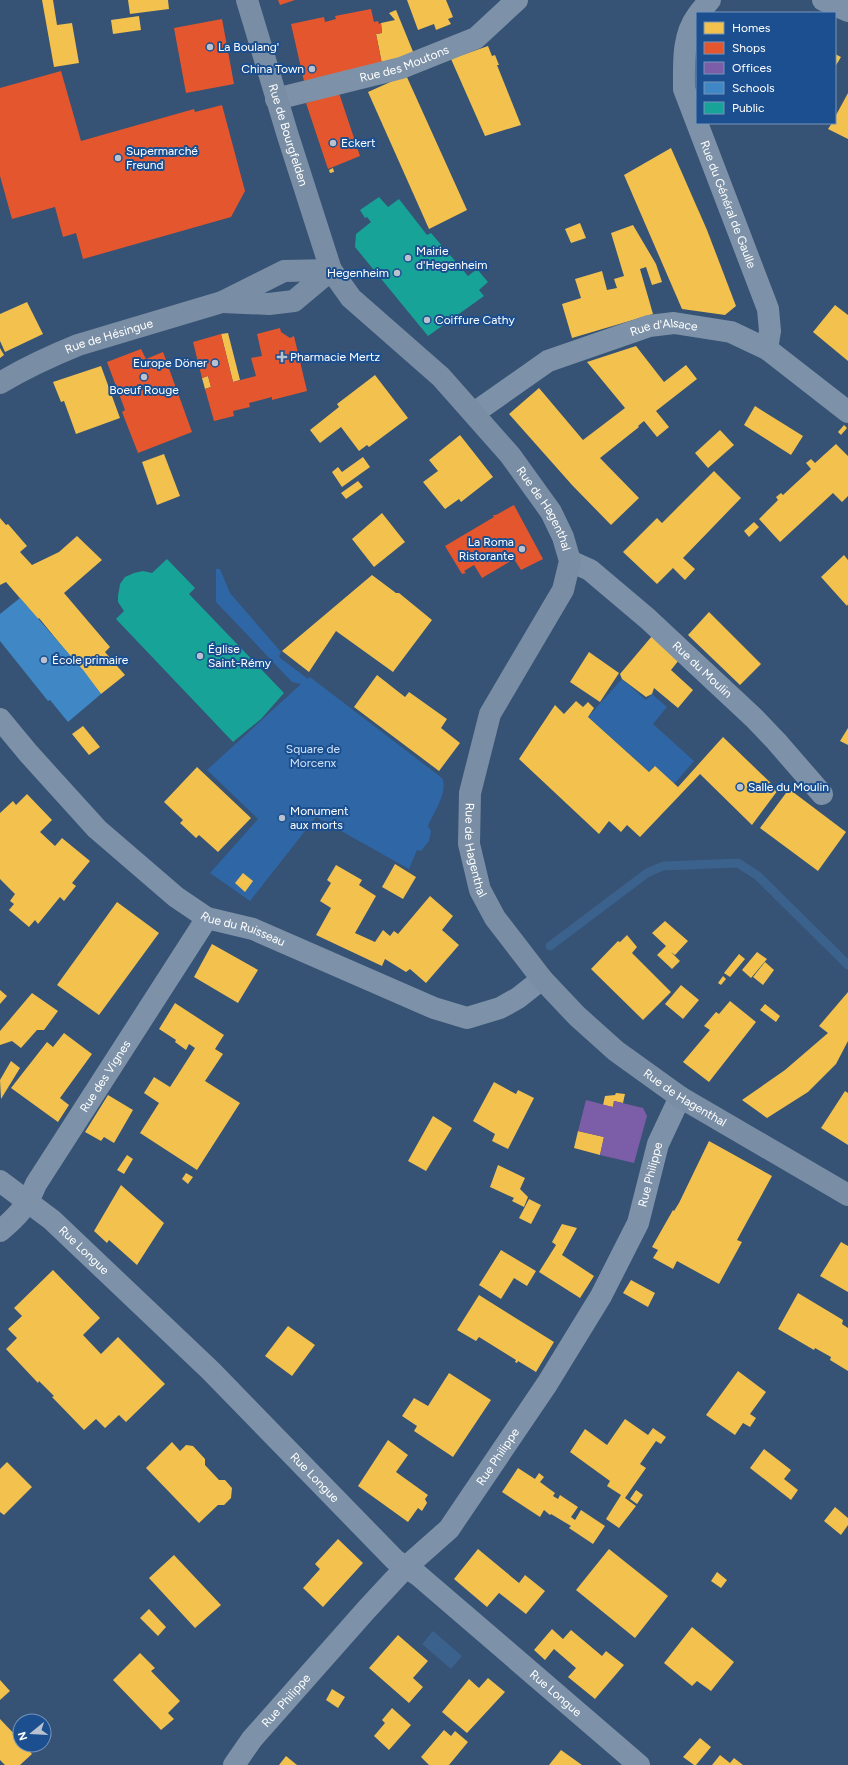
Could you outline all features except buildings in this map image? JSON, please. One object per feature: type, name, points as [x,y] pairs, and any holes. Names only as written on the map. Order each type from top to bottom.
[{"type":"main road","name":"Rue de Bourgfelden","points":[[247,0],[276,99],[331,270]]},
{"type":"main road","name":"Rue de Hésingue","points":[[0,383],[21,370],[78,345],[222,302],[284,271],[331,270]]},
{"type":"main road","name":"Rue de Hésingue","points":[[222,302],[269,304],[294,301],[331,270]]},
{"type":"main road","name":"Rue de Hagenthal","points":[[331,270],[351,298],[441,377],[510,455],[551,512],[563,537],[570,561],[563,590],[490,714],[470,793],[469,844],[480,890],[495,918],[542,979],[577,1016],[616,1051],[680,1097],[848,1195]]},
{"type":"street","name":"Rue des Moutons","points":[[276,99],[401,68],[476,38],[517,0]]},
{"type":"street","points":[[700,12],[710,0]]},
{"type":"street","points":[[823,0],[848,11]]},
{"type":"street","name":"Rue du Général de Gaulle","points":[[696,17],[690,25],[684,54],[684,89],[696,120]]},
{"type":"street","name":"Rue du Général de Gaulle","points":[[697,124],[768,309],[770,331],[767,349]]},
{"type":"street","name":"Rue d'Alsace","points":[[474,413],[548,361],[650,326],[674,323],[731,332],[767,349],[848,412]]},
{"type":"street","name":"Rue du Moulin","points":[[570,561],[590,570],[648,619],[776,741],[822,794]]},
{"type":"street","name":"Rue du Ruisseau","points":[[0,719],[29,754],[97,828],[176,897],[207,918],[253,929],[434,1008],[467,1018],[500,1008],[518,998],[542,979]]},
{"type":"street","name":"Rue des Vignes","points":[[0,1231],[18,1217],[29,1202],[36,1184],[207,918]]},
{"type":"street","name":"Rue Philippe","points":[[234,1765],[252,1738],[406,1567],[448,1529],[547,1384],[601,1296],[638,1223],[658,1144],[680,1097]]},
{"type":"street","name":"Rue Longue","points":[[0,1181],[52,1220],[211,1371],[395,1560],[418,1574],[639,1765]]},
{"type":"green space","name":"Square de Morcenx","points":[[216,569],[220,569],[230,593],[281,652],[279,657],[308,679],[310,677],[442,778],[444,783],[442,796],[428,826],[431,831],[429,841],[421,851],[417,850],[409,869],[316,817],[250,901],[210,873],[258,819],[207,770],[301,684],[292,682],[216,602]]},
{"type":"green space","points":[[622,679],[646,700],[652,694],[667,707],[653,724],[694,761],[674,784],[654,766],[649,772],[588,717]]},
{"type":"shaded area","points":[[433,1631],[462,1656],[451,1669],[422,1644]]},
{"type":"waterway","points":[[550,946],[647,873],[663,866],[738,863],[758,876],[848,965]]},
{"type":"place","name":"La Boulang'","points":[[210,47]]},
{"type":"place","name":"China Town","points":[[312,69]]},
{"type":"place","name":"Eckert","points":[[333,143]]},
{"type":"place","name":"Supermarché Freund","points":[[118,158]]},
{"type":"place","name":"Mairie d'Hegenheim","points":[[408,258]]},
{"type":"place","name":"Hegenheim","points":[[397,273]]},
{"type":"place","name":"Coiffure Cathy","points":[[427,320]]},
{"type":"place","name":"Pharmacie Mertz","points":[[282,357]]},
{"type":"place","name":"Europe Döner","points":[[215,363]]},
{"type":"place","name":"Boeuf Rouge","points":[[144,377]]},
{"type":"place","name":"La Roma Ristorante","points":[[522,549]]},
{"type":"place","name":"Église Saint-Rémy","points":[[200,656]]},
{"type":"place","name":"École primaire","points":[[44,660]]},
{"type":"place","name":"Salle du Moulin","points":[[740,787]]},
{"type":"place","name":"Monument aux morts","points":[[282,818]]}]
